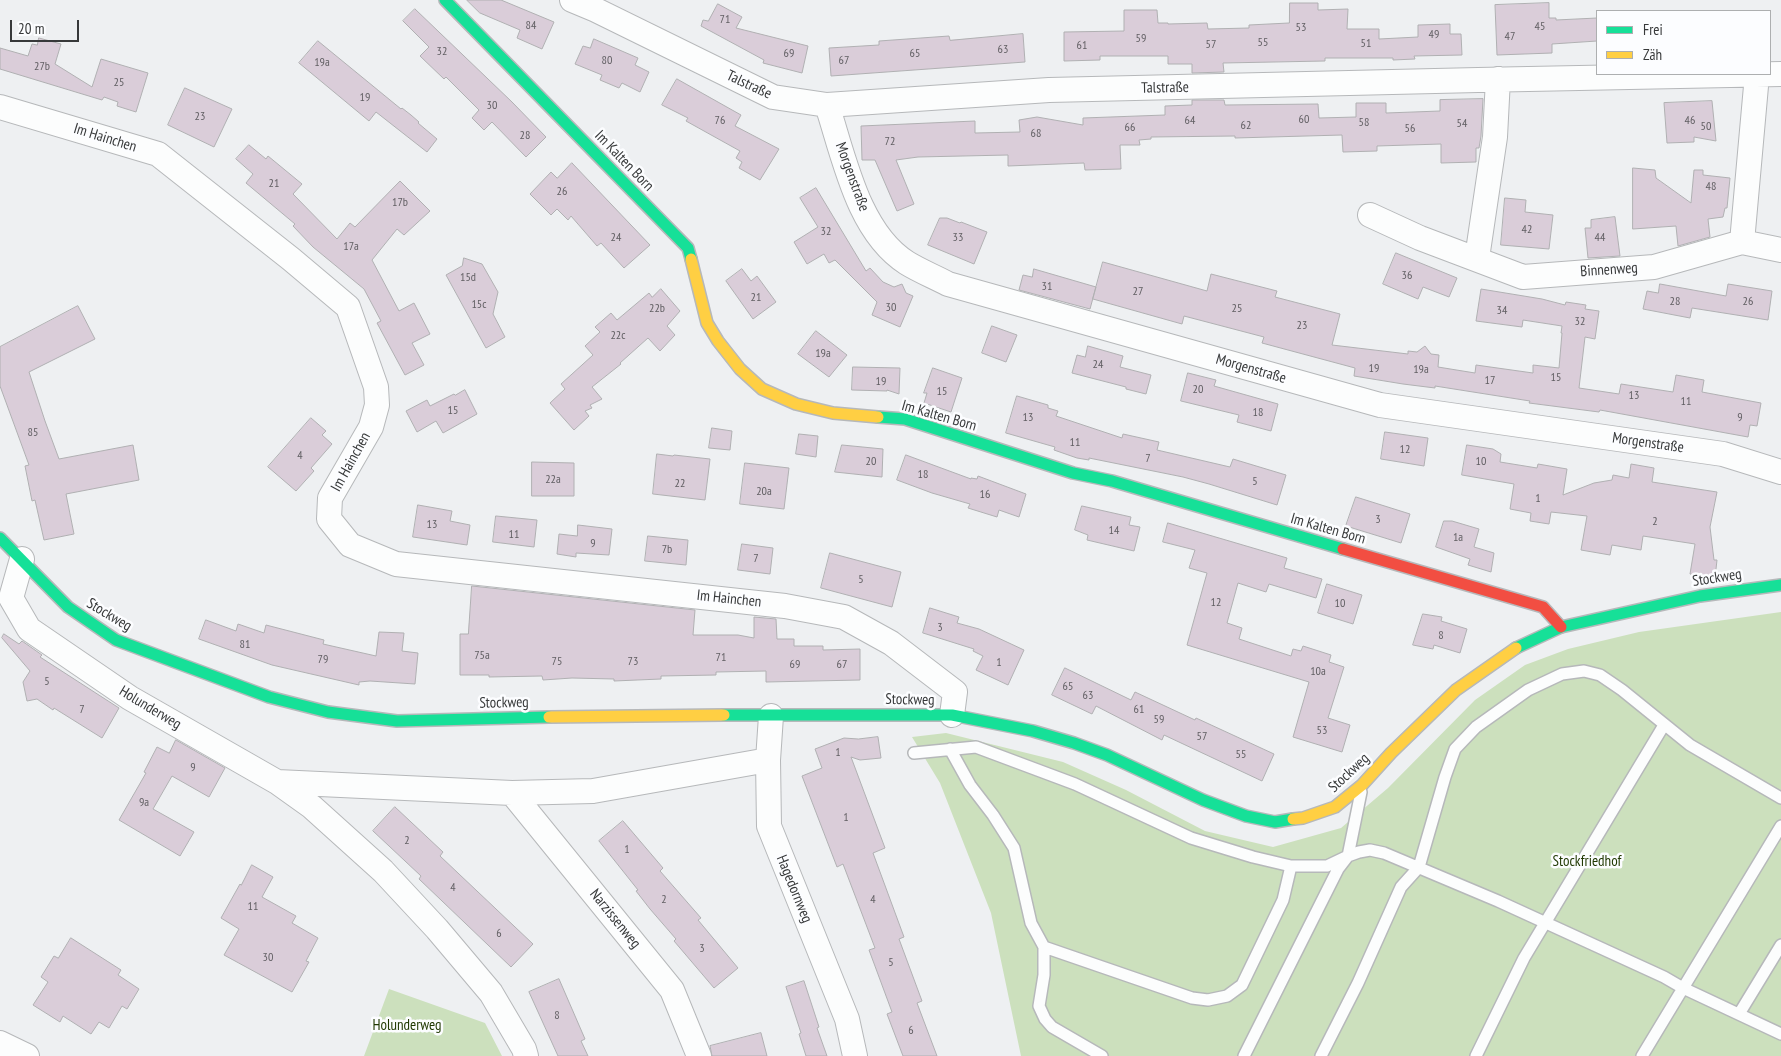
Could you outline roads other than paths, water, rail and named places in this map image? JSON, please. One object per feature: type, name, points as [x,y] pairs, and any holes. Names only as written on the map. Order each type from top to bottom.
[{"type":"street","name":"Im Kalten Born","points":[[445,0],[688,248],[707,323],[718,341],[740,369],[762,389],[796,404],[833,413],[905,419],[1072,473],[1112,481],[1542,607],[1561,627]]},
{"type":"street","name":"Talstraße","points":[[572,0],[773,97],[826,105],[1049,90],[1757,75]]},
{"type":"street","points":[[1742,242],[1757,75]]},
{"type":"street","points":[[1476,258],[1496,137],[1498,79]]},
{"type":"street","name":"Morgenstraße","points":[[826,105],[861,209],[882,240],[906,262],[948,284],[1380,405],[1723,454],[1781,472]]},
{"type":"street","name":"Im Hainchen","points":[[0,107],[158,154],[291,259],[348,307],[376,387],[377,405],[371,427],[330,498],[329,518],[350,544],[396,564],[785,606],[844,617],[891,643],[955,692],[952,716]]},
{"type":"street","name":"Binnenweg","points":[[1370,215],[1420,238],[1523,277],[1654,267],[1742,242],[1781,250]]},
{"type":"street","name":"Stockweg","points":[[0,538],[68,607],[116,640],[269,697],[328,712],[397,721],[585,716],[896,714],[952,716],[983,720],[1033,731],[1074,743],[1107,755],[1203,800],[1246,816],[1275,822],[1303,818],[1335,807],[1362,785],[1391,753],[1456,690],[1521,645],[1561,627],[1700,596],[1781,585]]},
{"type":"street","name":"Holunderweg","points":[[22,559],[11,598],[29,629],[130,698],[276,782],[312,807],[376,864],[424,915],[491,993],[524,1049],[526,1056]]},
{"type":"street","name":"Hagedornweg","points":[[771,716],[768,760],[769,826],[847,1019],[855,1056]]},
{"type":"street","points":[[276,782],[512,794],[593,791],[768,760]]},
{"type":"street","name":"Narzissenweg","points":[[512,794],[672,990],[699,1056]]},
{"type":"street","points":[[0,1043],[27,1056]]},
{"type":"lane","points":[[1321,1056],[1358,983],[1400,887],[1419,867],[1445,777],[1455,750],[1476,727],[1528,690],[1562,674],[1584,670],[1600,675],[1622,690],[1690,745],[1781,798]]},
{"type":"lane","points":[[1476,1056],[1524,958],[1664,724]]},
{"type":"lane","points":[[914,753],[976,747],[1075,784],[1191,838],[1244,855],[1291,866],[1326,866],[1348,856],[1370,850],[1384,853],[1664,977],[1683,988],[1781,1034]]},
{"type":"lane","points":[[950,749],[970,785],[993,815],[1014,848],[1031,923],[1044,947],[1044,975],[1039,1006],[1044,1019],[1052,1027],[1102,1056]]},
{"type":"lane","points":[[1244,1056],[1338,869],[1348,856],[1362,785]]},
{"type":"lane","points":[[1642,1056],[1781,826]]},
{"type":"lane","points":[[1044,947],[1192,998],[1208,1000],[1227,996],[1242,985],[1282,900],[1291,866]]},
{"type":"lane","points":[[1739,1014],[1781,946]]},
{"type":"park label","name":"Stockfriedhof","points":[[1587,862]]}]
